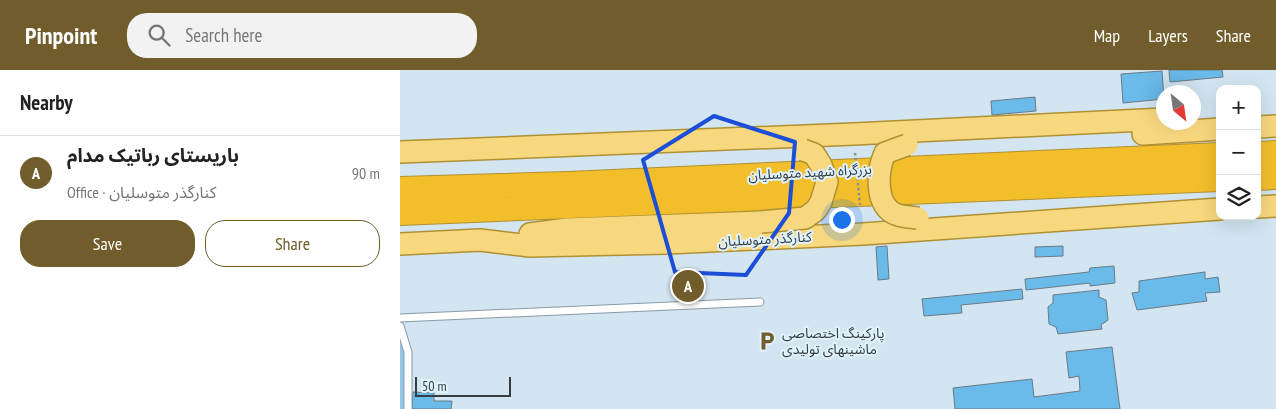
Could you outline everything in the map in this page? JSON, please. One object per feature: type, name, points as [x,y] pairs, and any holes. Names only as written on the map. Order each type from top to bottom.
[{"type":"highway","points":[[1261,154],[1276,153]]},
{"type":"highway","name":"بزرگراه شهید متوسلیان","points":[[400,189],[568,184],[1216,155]]},
{"type":"highway","points":[[1261,178],[1276,177]]},
{"type":"highway","name":"بزرگراه شهید متوسلیان","points":[[400,213],[1216,179]]},
{"type":"main road","points":[[1261,116],[1276,116]]},
{"type":"main road","points":[[1201,118],[1216,117]]},
{"type":"main road","points":[[400,152],[864,134],[1156,119]]},
{"type":"main road","points":[[1261,127],[1276,126]]},
{"type":"main road","points":[[1216,130],[907,145],[885,153],[880,163],[878,180],[882,199],[887,208],[897,215],[918,218],[1132,208],[1216,209]]},
{"type":"main road","points":[[400,156],[442,160],[508,160],[803,150],[814,154],[827,182],[821,202],[816,210],[805,218],[761,222],[567,229],[480,240]]},
{"type":"main road","points":[[1261,207],[1276,206]]},
{"type":"main road","name":"کنارگذر متوسلیان","points":[[400,244],[480,240],[530,246],[667,243],[863,234],[1216,209]]},
{"type":"lane","points":[[400,318],[760,302]]},
{"type":"lane","points":[[400,326],[408,352],[408,409]]},
{"type":"path","points":[[855,153],[860,205]]},
{"type":"highlighted area","points":[[714,116],[795,142],[789,213],[746,275],[675,272],[643,160]]},
{"type":"shaded area","points":[[400,326],[409,356],[409,409],[400,409]]},
{"type":"building","points":[[1169,70],[1222,70],[1223,77],[1170,82]]},
{"type":"building","points":[[1162,71],[1163,85],[1156,85],[1156,100],[1123,103],[1121,74]]},
{"type":"building","points":[[1035,97],[1036,111],[992,115],[991,101]]},
{"type":"building","points":[[887,246],[889,279],[878,280],[876,247]]},
{"type":"building","points":[[1063,246],[1063,256],[1035,257],[1035,247]]},
{"type":"building","points":[[1114,266],[1115,283],[1090,286],[1090,283],[1026,290],[1025,279],[1089,272],[1090,268]]},
{"type":"building","points":[[1205,272],[1205,279],[1218,277],[1220,292],[1205,293],[1207,301],[1137,310],[1132,293],[1139,292],[1139,281]]},
{"type":"building","points":[[1022,289],[1023,299],[961,305],[962,313],[924,316],[922,299]]},
{"type":"building","points":[[1099,290],[1099,297],[1106,300],[1108,320],[1101,325],[1102,329],[1058,334],[1056,327],[1049,324],[1048,307],[1053,303],[1053,295]]},
{"type":"building","points":[[1112,347],[1120,409],[955,409],[953,388],[1032,379],[1034,397],[1080,391],[1079,376],[1069,378],[1066,352]]},
{"type":"building","points":[[413,392],[434,393],[434,401],[452,401],[451,409],[412,409]]},
{"type":"place","name":"باریستای رباتیک مدام","points":[[688,286]]},
{"type":"place","name":"پارکینگ اختصاصی ماشینهای تولیدی","points":[[767,341]]}]
